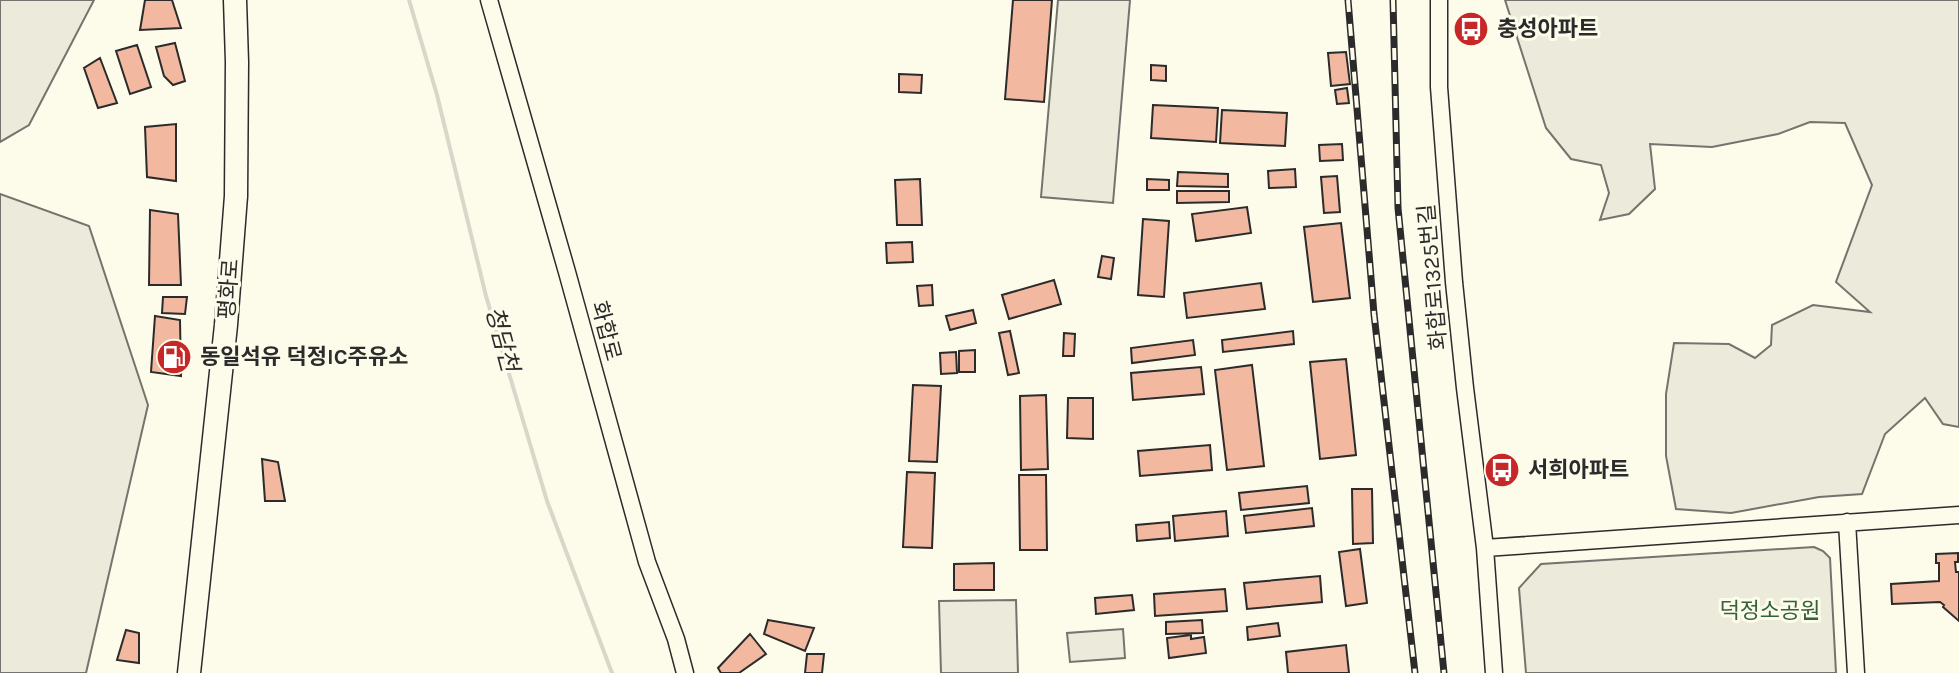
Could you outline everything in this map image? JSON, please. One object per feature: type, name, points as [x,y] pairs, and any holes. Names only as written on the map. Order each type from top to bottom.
[{"type":"main road","name":"평화로","points":[[189,673],[226,325],[236,196],[235,0]]},
{"type":"street","name":"화합로","points":[[489,0],[647,562],[676,639],[685,673]]},
{"type":"street","name":"화합로1325번길","points":[[1439,0],[1439,87],[1454,282],[1485,548],[1494,673]]},
{"type":"street","points":[[1485,548],[1959,515]]},
{"type":"street","points":[[1847,522],[1856,673]]},
{"type":"green space","points":[[0,0],[94,0],[29,125],[0,142]]},
{"type":"green space","points":[[1058,0],[1130,0],[1113,203],[1041,197]]},
{"type":"green space","points":[[1505,0],[1959,0],[1959,427],[1943,424],[1925,398],[1885,434],[1862,494],[1819,497],[1731,513],[1676,509],[1666,456],[1666,394],[1674,343],[1729,344],[1755,358],[1771,345],[1772,325],[1813,305],[1870,312],[1836,282],[1872,185],[1845,123],[1810,122],[1778,134],[1712,147],[1650,144],[1655,189],[1629,214],[1600,220],[1609,193],[1601,165],[1571,159],[1546,128]]},
{"type":"green space","points":[[0,194],[89,226],[148,405],[86,673],[0,673]]},
{"type":"green space","name":"덕정소공원","points":[[1814,547],[1830,558],[1836,673],[1526,673],[1519,588],[1541,564]]},
{"type":"green space","points":[[1016,600],[1018,673],[941,673],[939,601]]},
{"type":"green space","points":[[1123,629],[1125,658],[1070,662],[1067,633]]},
{"type":"building","points":[[145,0],[172,0],[181,28],[140,30]]},
{"type":"building","points":[[1013,0],[1052,0],[1044,102],[1005,99]]},
{"type":"building","points":[[175,43],[185,81],[173,85],[164,76],[156,47]]},
{"type":"building","points":[[137,45],[151,87],[130,94],[116,51]]},
{"type":"building","points":[[1346,52],[1350,84],[1331,86],[1328,53]]},
{"type":"building","points":[[100,58],[117,103],[98,108],[84,68]]},
{"type":"building","points":[[1151,65],[1166,66],[1166,81],[1151,80]]},
{"type":"building","points":[[899,74],[922,75],[921,93],[899,92]]},
{"type":"building","points":[[1347,88],[1349,103],[1337,104],[1335,90]]},
{"type":"building","points":[[1153,105],[1218,108],[1216,142],[1151,138]]},
{"type":"building","points":[[1222,110],[1287,113],[1285,146],[1220,143]]},
{"type":"building","points":[[176,124],[176,181],[147,177],[145,127]]},
{"type":"building","points":[[1342,144],[1343,160],[1320,161],[1319,145]]},
{"type":"building","points":[[1295,169],[1296,187],[1269,188],[1268,171]]},
{"type":"building","points":[[1178,172],[1228,174],[1228,187],[1177,186]]},
{"type":"building","points":[[1337,176],[1340,212],[1324,213],[1321,177]]},
{"type":"building","points":[[920,179],[922,225],[897,225],[895,180]]},
{"type":"building","points":[[1147,179],[1169,180],[1169,190],[1147,190]]},
{"type":"building","points":[[1177,191],[1229,191],[1229,202],[1177,203]]},
{"type":"building","points":[[1247,207],[1251,233],[1196,241],[1192,214]]},
{"type":"building","points":[[150,210],[178,214],[181,285],[149,285]]},
{"type":"building","points":[[1143,219],[1169,221],[1164,297],[1138,295]]},
{"type":"building","points":[[1341,223],[1350,298],[1313,302],[1304,227]]},
{"type":"building","points":[[912,242],[913,262],[887,263],[886,243]]},
{"type":"building","points":[[1102,256],[1114,258],[1111,279],[1098,277]]},
{"type":"building","points":[[1054,280],[1061,304],[1009,319],[1002,295]]},
{"type":"building","points":[[1261,283],[1265,309],[1187,318],[1184,293]]},
{"type":"building","points":[[932,285],[933,305],[919,306],[917,286]]},
{"type":"building","points":[[163,297],[187,297],[185,314],[162,313]]},
{"type":"building","points":[[973,310],[976,323],[950,330],[946,316]]},
{"type":"building","points":[[155,316],[180,320],[181,376],[151,372]]},
{"type":"building","points":[[1010,331],[1019,373],[1008,375],[999,333]]},
{"type":"building","points":[[1293,331],[1294,344],[1223,352],[1222,340]]},
{"type":"building","points":[[1064,333],[1075,334],[1074,356],[1063,356]]},
{"type":"building","points":[[1193,340],[1195,355],[1132,363],[1131,348]]},
{"type":"building","points":[[975,350],[975,372],[959,372],[959,351]]},
{"type":"building","points":[[956,352],[957,373],[941,374],[940,353]]},
{"type":"building","points":[[1346,359],[1356,455],[1320,459],[1310,362]]},
{"type":"building","points":[[1252,365],[1264,466],[1227,470],[1215,370]]},
{"type":"building","points":[[1201,367],[1204,394],[1133,400],[1131,373]]},
{"type":"building","points":[[913,385],[941,386],[937,462],[909,461]]},
{"type":"building","points":[[1046,395],[1048,469],[1021,470],[1020,396]]},
{"type":"building","points":[[1068,398],[1093,398],[1093,439],[1067,438]]},
{"type":"building","points":[[1210,445],[1212,470],[1140,476],[1138,451]]},
{"type":"building","points":[[262,459],[278,462],[285,501],[265,501]]},
{"type":"building","points":[[907,472],[935,473],[932,548],[903,547]]},
{"type":"building","points":[[1019,475],[1046,475],[1047,550],[1020,550]]},
{"type":"building","points":[[1307,486],[1309,503],[1241,510],[1239,493]]},
{"type":"building","points":[[1352,489],[1372,489],[1373,543],[1353,544]]},
{"type":"building","points":[[1312,508],[1314,526],[1246,533],[1244,516]]},
{"type":"building","points":[[1226,511],[1228,536],[1175,541],[1173,516]]},
{"type":"building","points":[[1169,522],[1170,538],[1137,541],[1136,525]]},
{"type":"building","points":[[1360,549],[1367,603],[1346,606],[1339,552]]},
{"type":"building","points":[[1958,553],[1958,562],[1955,562],[1956,572],[1959,572],[1959,621],[1940,602],[1892,604],[1891,584],[1939,581],[1936,554]]},
{"type":"building","points":[[994,563],[994,590],[954,590],[954,564]]},
{"type":"building","points":[[1320,576],[1322,602],[1247,609],[1244,583]]},
{"type":"building","points":[[1225,589],[1227,611],[1155,616],[1154,594]]},
{"type":"building","points":[[1132,595],[1134,610],[1096,614],[1095,598]]},
{"type":"building","points":[[768,620],[814,628],[805,651],[764,634]]},
{"type":"building","points":[[1202,620],[1203,633],[1166,634],[1166,622]]},
{"type":"building","points":[[1278,623],[1280,636],[1248,640],[1247,627]]},
{"type":"building","points":[[126,630],[139,633],[139,663],[117,660]]},
{"type":"building","points":[[750,634],[766,654],[739,673],[721,673],[718,668]]},
{"type":"building","points":[[1191,635],[1191,639],[1204,637],[1206,653],[1169,658],[1167,638]]},
{"type":"building","points":[[1346,645],[1349,673],[1288,673],[1286,652]]},
{"type":"building","points":[[807,654],[824,654],[822,673],[805,673]]},
{"type":"waterway","name":"청담천","points":[[409,0],[437,95],[486,296],[547,501],[612,673]]},
{"type":"railway","points":[[1348,0],[1374,314],[1415,673]]},
{"type":"railway","points":[[1393,0],[1398,208],[1444,673]]},
{"type":"place","name":"충성아파트","points":[[1471,29]]},
{"type":"place","name":"동일석유 덕정IC주유소","points":[[174,357]]},
{"type":"place","name":"서희아파트","points":[[1502,470]]}]
